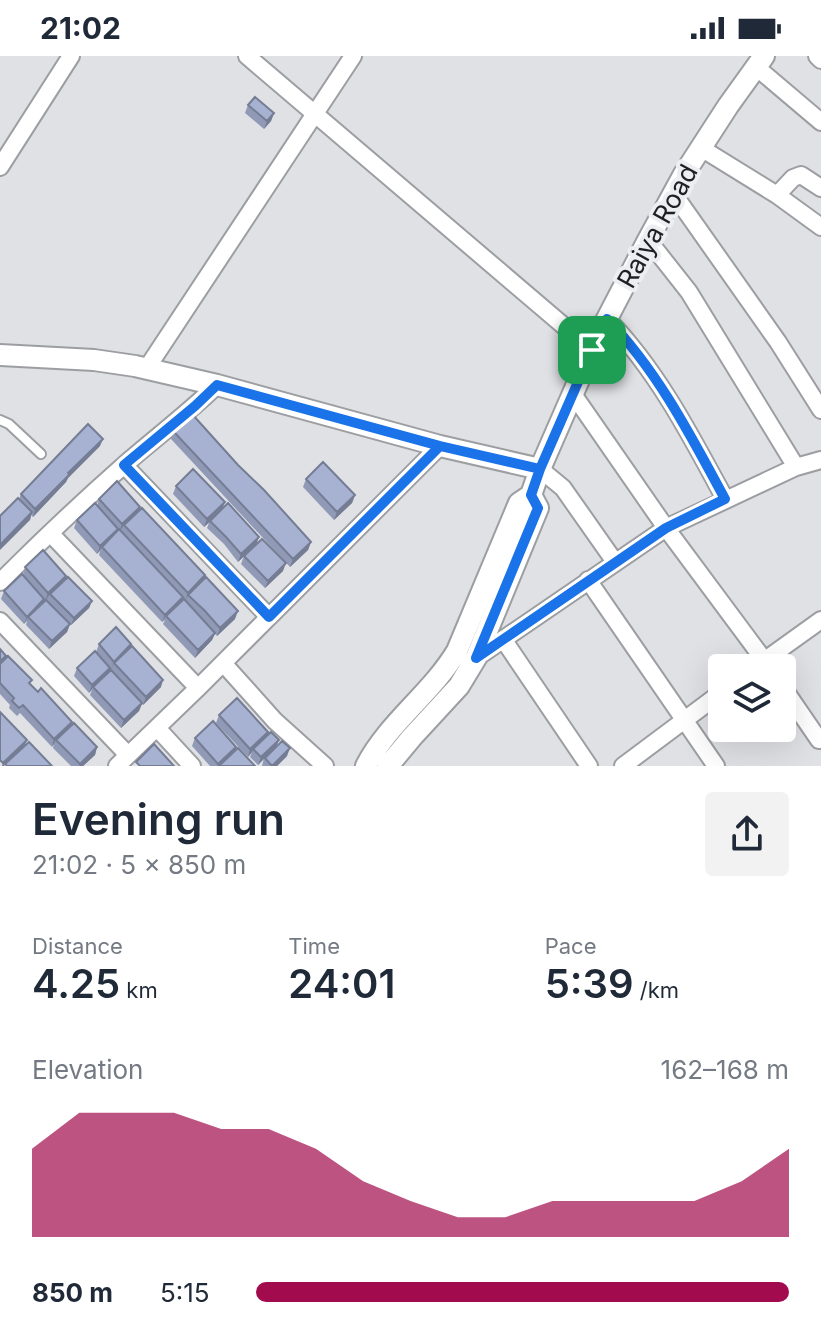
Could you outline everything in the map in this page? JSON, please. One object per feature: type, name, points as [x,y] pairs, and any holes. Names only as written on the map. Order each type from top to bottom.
[{"type":"street","points":[[0,167],[71,56]]},
{"type":"street","points":[[247,56],[592,350]]},
{"type":"street","points":[[147,368],[353,56]]},
{"type":"street","points":[[760,61],[821,122]]},
{"type":"street","name":"Raiya Road","points":[[366,766],[381,743],[447,668],[457,651],[519,503],[531,495],[607,319],[673,193],[760,61]]},
{"type":"street","points":[[701,148],[777,195],[821,227]]},
{"type":"street","points":[[777,195],[793,178],[801,175],[821,188]]},
{"type":"street","points":[[673,193],[778,342],[821,410]]},
{"type":"street","points":[[648,240],[689,292],[796,467]]},
{"type":"street","points":[[607,319],[634,349],[692,437],[725,499]]},
{"type":"street","points":[[0,355],[94,360],[147,368],[440,446],[540,469],[563,488],[615,562]]},
{"type":"street","points":[[0,582],[124,465],[217,385]]},
{"type":"street","points":[[573,394],[755,654]]},
{"type":"street","points":[[0,621],[123,760],[440,446]]},
{"type":"street","points":[[476,658],[666,528],[796,467],[821,460]]},
{"type":"street","points":[[124,465],[269,617]]},
{"type":"street","name":"Raiya Road","points":[[388,766],[459,686],[476,658],[538,508],[531,495]]},
{"type":"street","points":[[50,533],[198,688]]},
{"type":"street","points":[[588,580],[716,766]]},
{"type":"street","points":[[777,654],[821,620]]},
{"type":"street","points":[[503,639],[589,766]]},
{"type":"street","points":[[223,663],[316,764]]},
{"type":"street","points":[[623,766],[708,702]]},
{"type":"street","points":[[796,706],[819,740]]},
{"type":"street","points":[[157,728],[192,766]]},
{"type":"lane","points":[[0,420],[9,424],[41,454]]},
{"type":"building","points":[[255,97],[274,113],[267,121],[248,105]]},
{"type":"building","points":[[192,414],[311,542],[293,559],[174,432]]},
{"type":"building","points":[[88,424],[103,439],[35,509],[21,494]]},
{"type":"building","points":[[323,462],[355,495],[337,512],[306,479]]},
{"type":"building","points":[[193,469],[225,502],[207,519],[176,486]]},
{"type":"building","points":[[117,481],[140,507],[122,524],[99,499]]},
{"type":"building","points":[[18,498],[32,512],[0,545],[0,516]]},
{"type":"building","points":[[95,503],[118,529],[100,546],[77,520]]},
{"type":"building","points":[[228,503],[259,537],[241,554],[210,521]]},
{"type":"building","points":[[142,508],[205,575],[188,593],[124,525]]},
{"type":"building","points":[[119,529],[183,597],[165,615],[102,547]]},
{"type":"building","points":[[262,539],[286,563],[268,581],[244,556]]},
{"type":"building","points":[[43,550],[66,576],[48,593],[25,567]]},
{"type":"building","points":[[22,574],[44,599],[27,617],[4,591]]},
{"type":"building","points":[[68,577],[92,601],[74,618],[50,594]]},
{"type":"building","points":[[206,577],[238,611],[220,628],[188,595]]},
{"type":"building","points":[[184,599],[215,633],[198,650],[166,616]]},
{"type":"building","points":[[46,600],[70,624],[52,641],[28,617]]},
{"type":"building","points":[[116,627],[131,644],[114,662],[99,644]]},
{"type":"building","points":[[132,646],[163,680],[146,697],[114,663]]},
{"type":"building","points":[[95,651],[110,668],[92,685],[77,668]]},
{"type":"building","points":[[8,656],[32,680],[29,683],[38,692],[41,688],[72,722],[54,739],[23,705],[19,708],[12,701],[14,698],[0,683],[0,664]]},
{"type":"building","points":[[111,670],[142,703],[124,720],[93,687]]},
{"type":"building","points":[[237,698],[268,732],[250,749],[219,715]]},
{"type":"building","points":[[0,712],[27,740],[3,763],[0,760]]},
{"type":"building","points":[[213,721],[236,747],[218,764],[195,738]]},
{"type":"building","points":[[74,723],[97,747],[80,764],[56,740]]},
{"type":"building","points":[[271,732],[279,740],[261,757],[253,749]]},
{"type":"building","points":[[282,741],[290,748],[272,766],[265,758]]},
{"type":"building","points":[[29,742],[52,766],[5,764]]},
{"type":"building","points":[[154,744],[174,766],[140,766],[136,762]]},
{"type":"building","points":[[238,748],[255,766],[220,765]]},
{"type":"route","points":[[592,350],[540,469],[440,446],[269,617],[124,465],[217,385],[440,446],[540,469],[531,495],[538,508],[476,658],[666,528],[725,499],[692,437],[634,349],[607,319],[592,350]]}]
